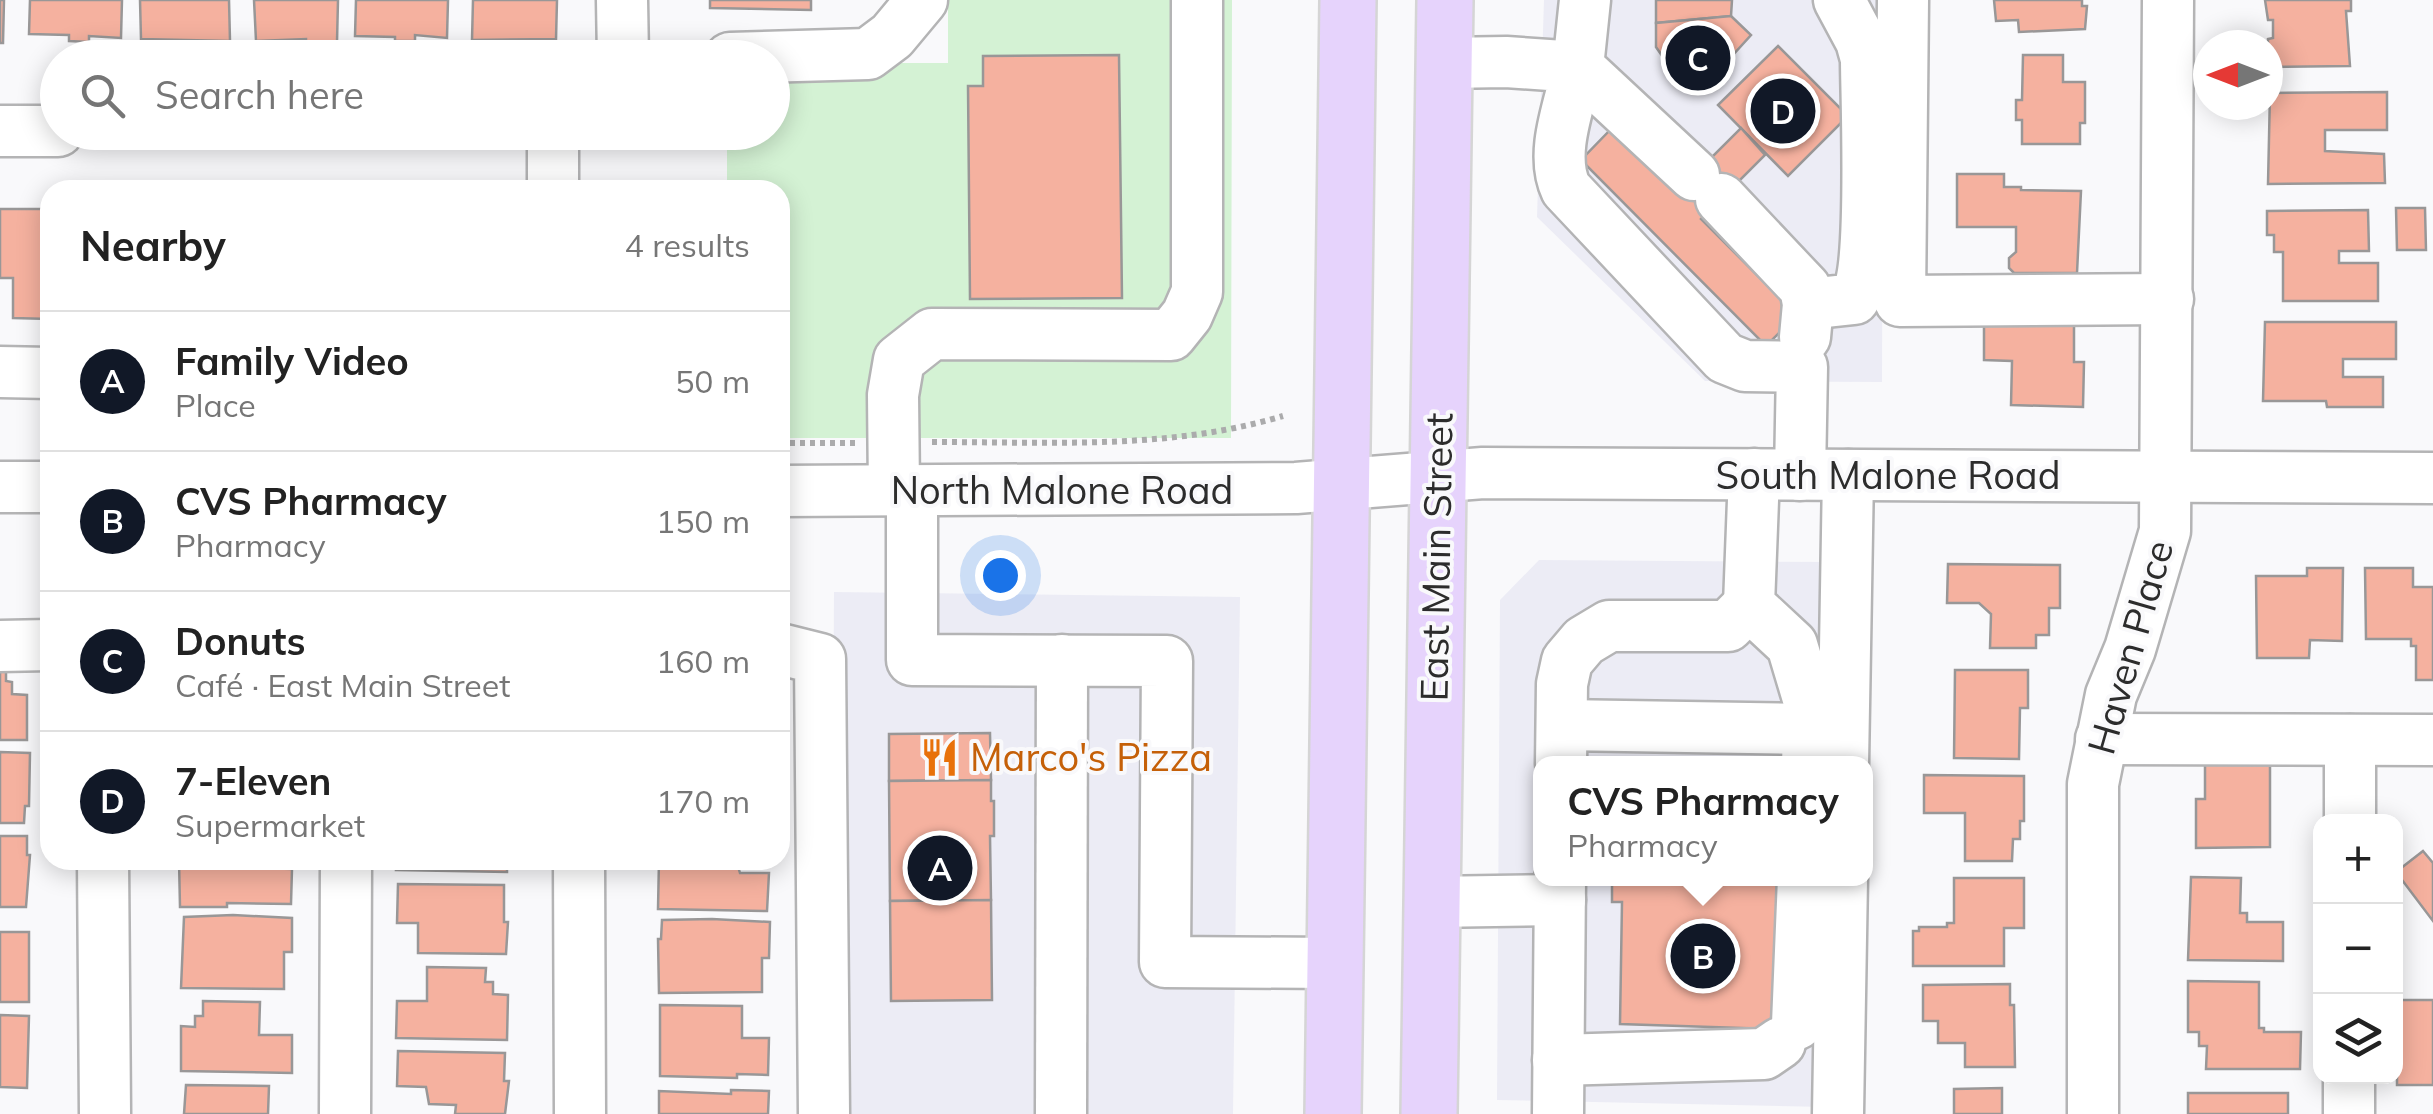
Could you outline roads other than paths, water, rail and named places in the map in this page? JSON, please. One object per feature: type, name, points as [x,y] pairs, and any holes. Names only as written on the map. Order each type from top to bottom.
[{"type":"main road","points":[[1333,1114],[1348,0]]},
{"type":"main road","name":"East Main Street","points":[[1429,1114],[1445,0]]},
{"type":"street","points":[[622,0],[623,40]]},
{"type":"street","points":[[790,56],[868,54],[892,36],[922,0]]},
{"type":"street","points":[[1197,0],[1197,292],[1187,315],[1171,335],[932,334],[900,360],[893,395],[912,660],[1167,661],[1166,962],[1335,963]]},
{"type":"street","points":[[1585,0],[1578,67],[1559,156],[1560,176],[1566,189],[1726,358],[1745,366],[1802,367]]},
{"type":"street","points":[[1808,304],[1854,299],[1861,289],[1865,255],[1866,59],[1839,0]]},
{"type":"street","points":[[1903,0],[1900,301],[2168,299]]},
{"type":"street","name":"Haven Place","points":[[2093,1114],[2093,784],[2112,695],[2165,531],[2168,0]]},
{"type":"street","points":[[1444,62],[1578,67],[1708,187],[1805,288],[1808,304],[1802,367],[1800,475],[1843,756]]},
{"type":"street","points":[[0,130],[40,130]]},
{"type":"street","points":[[553,150],[553,180]]},
{"type":"street","points":[[0,372],[40,373]]},
{"type":"street","name":"South Malone Road","points":[[1343,484],[1483,473],[2433,478]]},
{"type":"street","name":"North Malone Road","points":[[790,490],[900,475],[1152,491],[1343,484]]},
{"type":"street","points":[[1749,605],[1792,644],[1809,702],[1808,746],[1562,744],[1566,661],[1584,641],[1609,626],[1728,626],[1749,605],[1800,475]]},
{"type":"street","points":[[0,487],[40,487]]},
{"type":"street","points":[[0,646],[40,645]]},
{"type":"street","points":[[790,651],[820,659],[824,1114]]},
{"type":"street","points":[[1061,1114],[1062,660]]},
{"type":"street","points":[[2101,740],[2433,740]]},
{"type":"street","points":[[2350,740],[2350,814]]},
{"type":"street","points":[[102,870],[105,1114]]},
{"type":"street","points":[[345,1114],[346,870]]},
{"type":"street","points":[[579,870],[580,1114]]},
{"type":"street","points":[[1558,1060],[1764,1054],[1789,1034],[1802,886]]},
{"type":"street","points":[[1838,1114],[1842,886]]},
{"type":"street","points":[[1432,902],[1560,889],[1558,1114]]},
{"type":"street","points":[[2350,1084],[2350,1114]]},
{"type":"place","name":"Donuts","points":[[1698,58]]},
{"type":"place","name":"7-Eleven","points":[[1783,111]]},
{"type":"place","name":"Marco's Pizza","points":[[940,757]]},
{"type":"place","name":"Family Video","points":[[940,868]]},
{"type":"place","name":"CVS Pharmacy","points":[[1703,956]]}]
